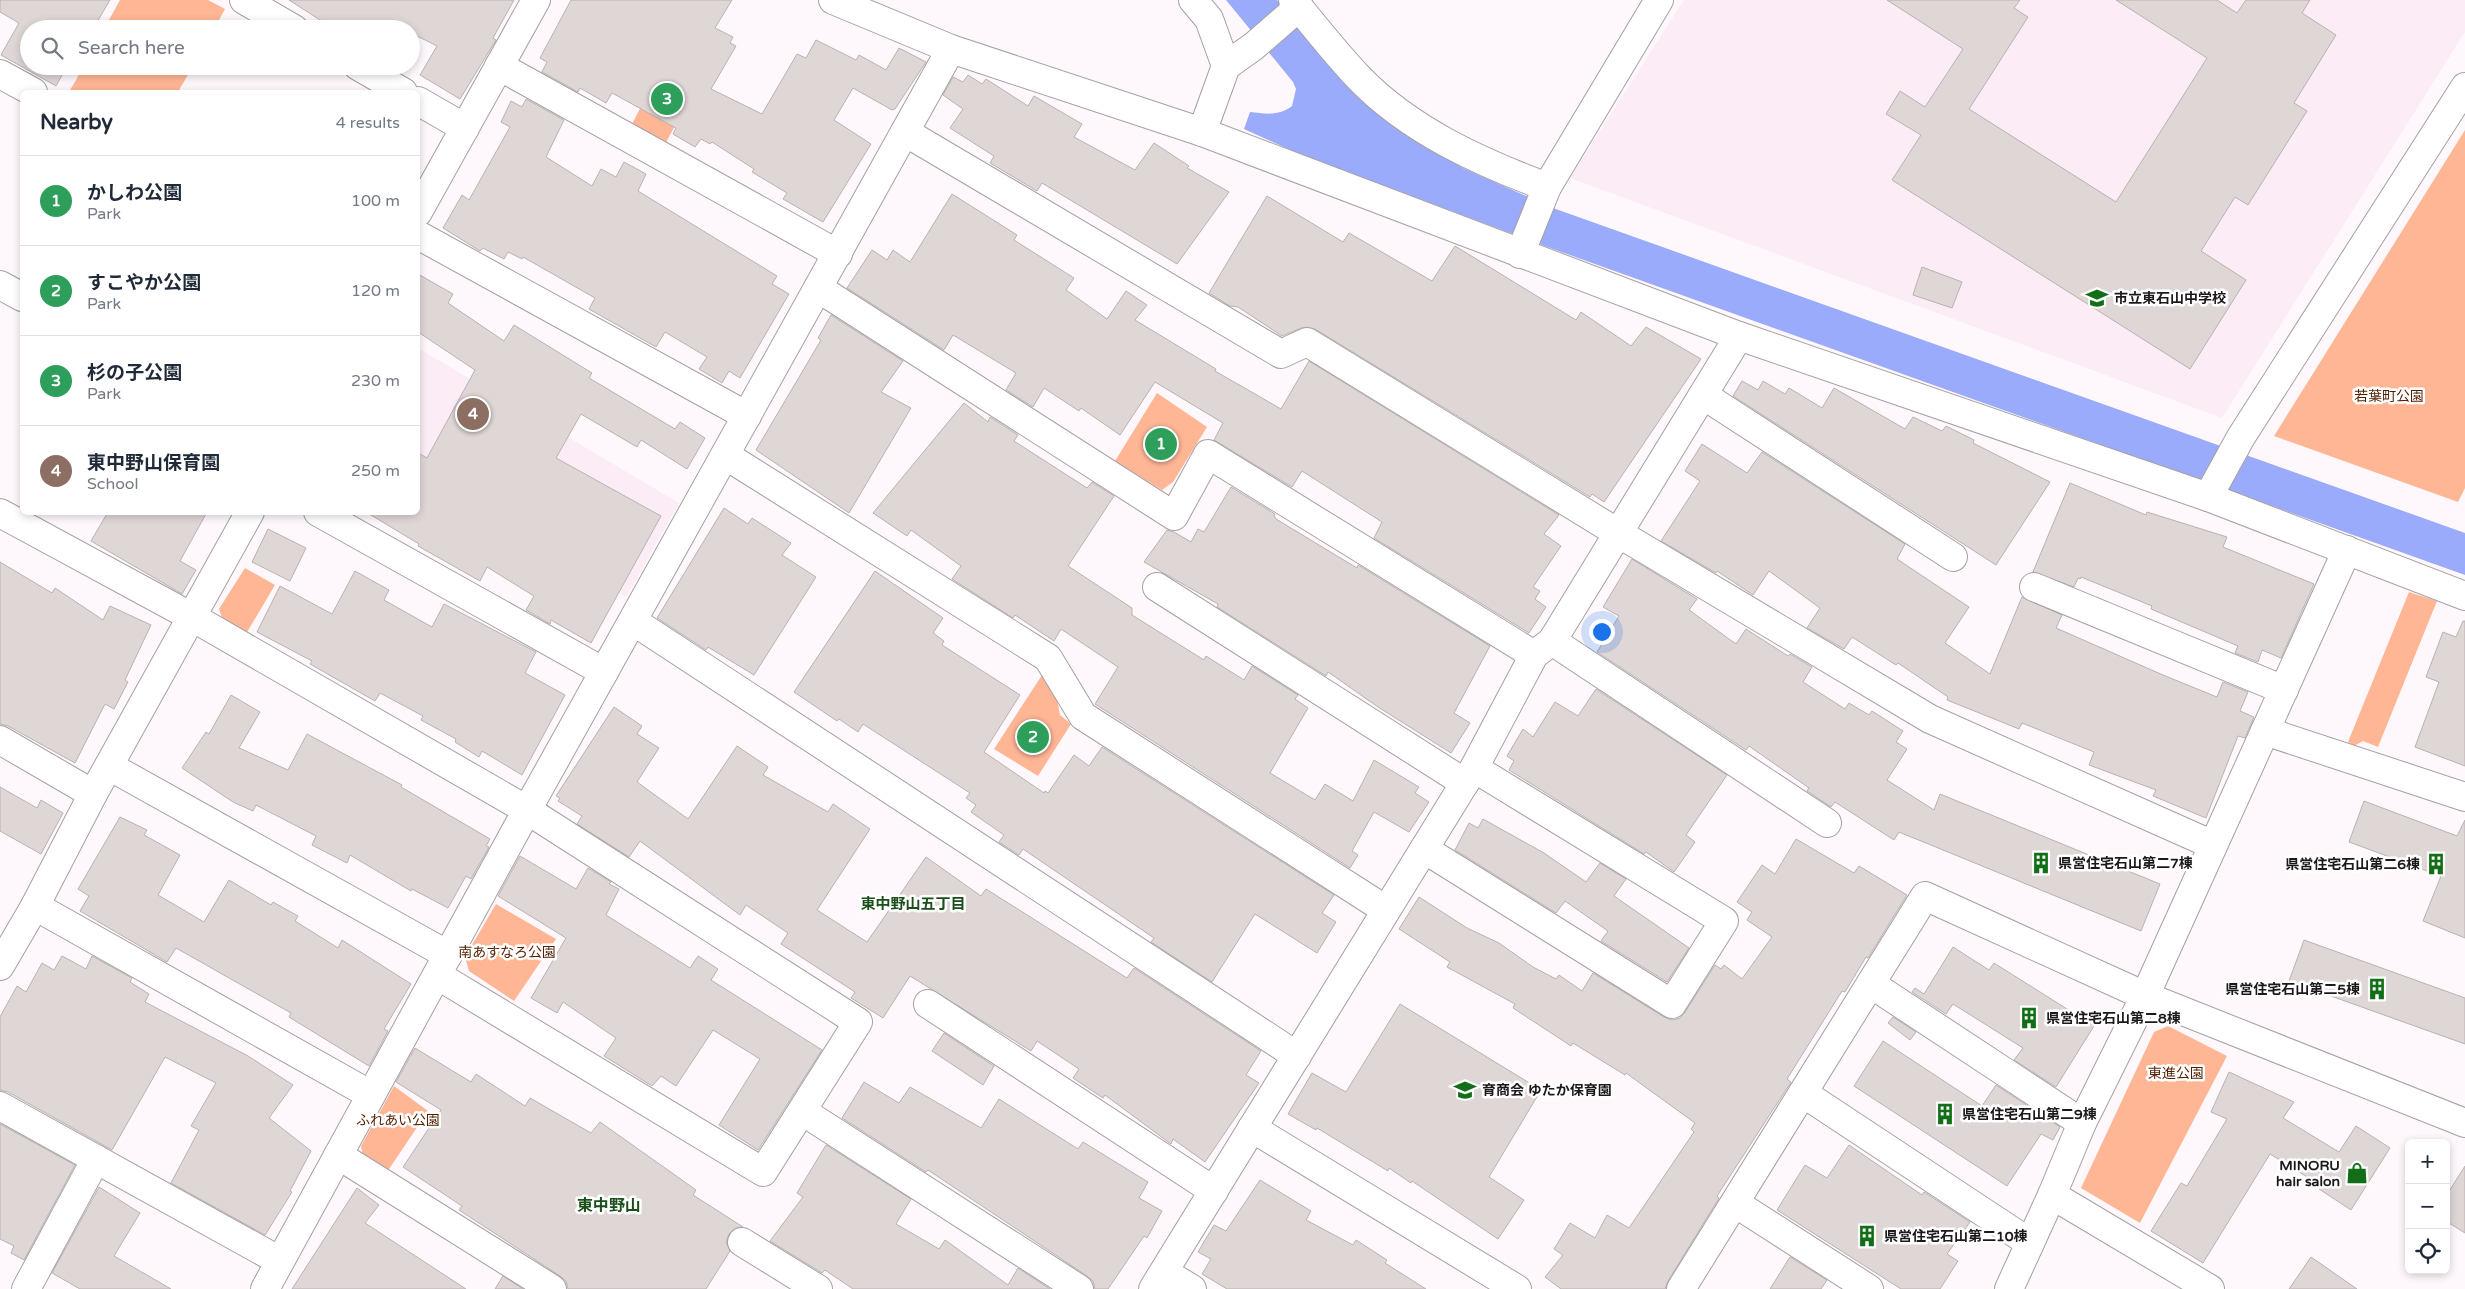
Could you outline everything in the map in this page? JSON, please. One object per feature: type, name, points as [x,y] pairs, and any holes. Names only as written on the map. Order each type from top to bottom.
[{"type":"street","points":[[244,0],[278,20]]},
{"type":"street","points":[[420,208],[536,0]]},
{"type":"street","points":[[833,0],[951,49],[1202,132],[1523,248],[1739,336],[2208,497],[2465,596]]},
{"type":"street","points":[[1193,0],[1209,19],[1226,66]]},
{"type":"street","points":[[1523,248],[1544,193],[1659,0]]},
{"type":"street","points":[[1202,132],[1226,66],[1254,46],[1294,7],[1361,79],[1391,107],[1472,157],[1544,193]]},
{"type":"street","points":[[264,1289],[527,810],[951,49]]},
{"type":"street","points":[[499,66],[838,254]]},
{"type":"street","points":[[0,74],[29,90]]},
{"type":"street","points":[[374,75],[400,90]]},
{"type":"street","points":[[2208,497],[2239,441],[2465,87]]},
{"type":"street","points":[[420,102],[465,128]]},
{"type":"street","points":[[905,132],[1281,354],[1307,342],[1618,533],[1930,719],[2213,845]]},
{"type":"street","points":[[420,236],[747,416]]},
{"type":"street","points":[[0,285],[20,297]]},
{"type":"street","points":[[818,288],[1174,516],[1208,454],[1543,648],[1827,823]]},
{"type":"street","points":[[1192,1289],[1159,1280],[1424,850],[1543,648],[1618,533],[1739,336]]},
{"type":"street","points":[[1703,395],[1953,557]]},
{"type":"street","points":[[725,456],[1048,658],[1082,716],[1386,910]]},
{"type":"street","points":[[0,513],[192,617],[527,810],[858,1022],[763,1172],[442,965],[109,766]]},
{"type":"street","points":[[0,966],[9,930],[35,906],[109,766],[248,515]]},
{"type":"street","points":[[323,515],[604,672]]},
{"type":"street","points":[[2009,1289],[2052,1195],[2082,1123],[2145,996],[2347,550]]},
{"type":"street","points":[[1158,587],[1469,775],[1724,921],[1672,1004],[1424,850]]},
{"type":"street","points":[[2034,587],[2284,690]]},
{"type":"street","points":[[633,621],[1297,1056]]},
{"type":"street","points":[[2265,732],[2465,798]]},
{"type":"street","points":[[0,740],[94,794]]},
{"type":"street","points":[[1681,1289],[1925,896],[2145,996],[2465,1123]]},
{"type":"street","points":[[35,906],[371,1095]]},
{"type":"street","points":[[1870,984],[2082,1123]]},
{"type":"street","points":[[928,1004],[1214,1191]]},
{"type":"street","points":[[1803,1093],[2030,1243]]},
{"type":"street","points":[[0,1106],[280,1261]]},
{"type":"street","points":[[802,1111],[1079,1289]]},
{"type":"street","points":[[1252,1128],[1517,1289]]},
{"type":"street","points":[[338,1155],[552,1289]]},
{"type":"street","points":[[26,1289],[96,1159]]},
{"type":"street","points":[[2052,1195],[2210,1289]]},
{"type":"street","points":[[1735,1203],[1869,1289]]},
{"type":"street","points":[[742,1242],[818,1289]]},
{"type":"shaded area","name":"市立東石山中学校","points":[[1684,0],[2465,0],[2465,32],[2222,418],[1570,178]]},
{"type":"shaded area","points":[[420,349],[679,503],[626,597],[420,481]]},
{"type":"green space","points":[[120,0],[208,0],[225,9],[219,20],[109,20]]},
{"type":"green space","points":[[669,52],[705,70],[663,148],[630,128]]},
{"type":"green space","points":[[79,75],[188,75],[179,90],[70,90]]},
{"type":"green space","name":"若葉町公園","points":[[2465,130],[2465,488],[2458,502],[2274,436]]},
{"type":"green space","points":[[1157,393],[1207,427],[1173,482],[1162,490],[1115,461]]},
{"type":"green space","points":[[245,568],[275,585],[246,634],[223,621],[219,609]]},
{"type":"green space","points":[[2409,592],[2437,601],[2378,747],[2363,741],[2354,746],[2348,742]]},
{"type":"green space","points":[[1042,675],[1054,683],[1060,715],[1071,724],[1038,776],[994,749]]},
{"type":"green space","name":"南あすなろ公園","points":[[496,904],[556,939],[514,1001],[469,971],[465,957]]},
{"type":"green space","name":"東進公園","points":[[2168,1026],[2227,1056],[2140,1223],[2081,1188],[2154,1032]]},
{"type":"green space","name":"ふれあい公園","points":[[394,1086],[428,1111],[387,1172],[363,1157],[361,1146]]},
{"type":"water","points":[[1226,0],[1277,0],[1336,72],[1401,130],[1463,168],[1553,208],[2465,533],[2465,575],[1539,244],[1297,153],[1244,129],[1250,112],[1277,113],[1292,106],[1296,89],[1293,82]]},
{"type":"building","points":[[0,0],[110,0],[98,20],[20,20],[20,66],[1,55],[19,23],[0,12]]},
{"type":"building","points":[[289,0],[514,0],[493,38],[496,40],[460,99],[420,75],[437,46],[420,38],[420,20],[320,20]]},
{"type":"building","points":[[571,0],[732,0],[715,28],[733,37],[730,43],[736,46],[711,89],[762,114],[797,54],[806,58],[816,40],[856,60],[859,55],[886,70],[899,48],[926,62],[895,109],[892,110],[853,88],[834,120],[871,144],[823,222],[783,199],[787,193],[752,172],[754,169],[712,142],[710,144],[701,139],[695,147],[673,134],[676,128],[612,93],[606,103],[580,88],[578,92],[542,72],[547,62],[540,58]]},
{"type":"building","points":[[1887,0],[2020,0],[2014,8],[2028,17],[1969,109],[2116,202],[2207,58],[2116,0],[2217,0],[2237,13],[2246,0],[2310,0],[2302,13],[2336,35],[2294,103],[2307,111],[2248,205],[2235,197],[2201,251],[2246,280],[2190,369],[1892,180],[1921,135],[1886,114],[1900,91],[1925,107],[1963,49]]},
{"type":"building","points":[[36,75],[62,75],[56,86]]},
{"type":"building","points":[[968,75],[982,84],[986,79],[1028,106],[1034,96],[1082,124],[1074,137],[1135,170],[1154,143],[1189,166],[1187,168],[1229,192],[1177,264],[1042,183],[1037,191],[990,163],[994,156],[950,128],[963,109],[943,95],[953,77],[963,82]]},
{"type":"building","points":[[526,99],[564,120],[546,157],[592,186],[601,169],[616,177],[624,162],[646,174],[638,191],[777,276],[772,284],[789,294],[740,378],[729,371],[722,383],[699,369],[707,357],[665,332],[656,347],[589,309],[595,298],[523,257],[522,259],[508,252],[504,259],[483,248],[480,251],[443,228],[462,195],[469,200],[510,127],[501,122],[511,101],[522,107]]},
{"type":"building","points":[[952,194],[1017,235],[1014,240],[1074,278],[1066,290],[1107,319],[1126,291],[1147,305],[1135,320],[1216,369],[1215,371],[1281,409],[1309,361],[1559,515],[1544,534],[1561,546],[1533,587],[1540,591],[1535,599],[1546,607],[1529,633],[1374,538],[1382,522],[1302,471],[1292,487],[1214,440],[1223,423],[1155,382],[1120,435],[1081,408],[1079,411],[1044,388],[1033,407],[1006,390],[1016,373],[953,335],[944,350],[847,288],[872,250],[887,260],[893,250],[910,262]]},
{"type":"building","points":[[1267,196],[1343,242],[1349,233],[1432,281],[1455,246],[1576,320],[1581,312],[1631,346],[1646,327],[1701,359],[1604,502],[1592,494],[1590,497],[1315,329],[1301,328],[1282,336],[1238,307],[1230,306],[1209,293]]},
{"type":"building","points":[[1922,267],[1962,282],[1952,308],[1913,295]]},
{"type":"building","points":[[420,275],[453,294],[448,303],[504,341],[514,325],[592,373],[589,378],[675,429],[680,422],[705,438],[687,469],[641,440],[637,447],[581,414],[556,458],[661,516],[591,643],[551,620],[550,624],[526,610],[534,596],[487,567],[480,581],[418,546],[419,544],[371,515],[420,515],[420,454],[427,458],[475,370],[420,333]]},
{"type":"building","points":[[831,315],[903,361],[881,392],[911,408],[849,513],[756,450],[821,340],[818,338]]},
{"type":"building","points":[[1742,381],[1758,390],[1763,381],[1785,394],[1789,388],[1822,408],[1834,388],[1905,429],[1913,417],[1942,431],[1946,426],[1974,440],[1973,443],[2050,482],[1996,565],[1733,396]]},
{"type":"building","points":[[964,403],[988,422],[990,417],[1018,435],[1014,441],[1087,488],[1092,482],[1114,496],[1068,566],[1132,608],[1132,615],[1204,660],[1206,656],[1244,680],[1252,666],[1298,695],[1295,699],[1308,708],[1270,773],[1315,800],[1325,784],[1353,801],[1374,760],[1419,787],[1415,793],[1429,802],[1409,832],[1374,812],[1352,851],[1358,855],[1350,868],[1095,704],[1118,667],[1061,629],[1054,641],[1015,615],[1013,618],[952,579],[961,566],[911,530],[907,536],[873,513]]},
{"type":"building","points":[[1702,444],[1747,473],[1762,452],[1905,544],[1897,559],[1969,607],[1945,643],[1990,674],[2022,597],[2062,615],[2056,628],[2163,675],[2217,697],[2223,682],[2248,692],[2240,711],[2254,717],[2245,738],[2238,736],[2206,818],[2153,796],[2156,790],[2089,765],[2094,752],[2022,723],[2019,729],[1947,700],[1948,697],[1898,663],[1896,665],[1852,637],[1844,649],[1828,640],[1807,628],[1820,608],[1769,571],[1753,595],[1717,571],[1716,573],[1661,541],[1700,481],[1685,471]]},
{"type":"building","points":[[2070,483],[2146,515],[2147,512],[2227,537],[2223,547],[2314,584],[2281,658],[2262,650],[2258,662],[2235,653],[2238,646],[2151,609],[2152,606],[2081,577],[2080,579],[2078,578],[2074,587],[2033,572]]},
{"type":"building","points":[[1231,487],[1275,514],[1276,519],[1357,568],[1358,565],[1490,646],[1454,713],[1470,723],[1451,753],[1378,707],[1328,672],[1326,676],[1217,607],[1218,604],[1144,562],[1167,530],[1191,542],[1198,529],[1204,532]]},
{"type":"building","points":[[724,508],[748,524],[752,518],[791,543],[782,555],[816,577],[754,675],[708,647],[706,650],[657,618]]},
{"type":"building","points":[[106,515],[205,515],[180,561],[196,570],[182,594],[91,541]]},
{"type":"building","points":[[268,529],[306,548],[290,581],[252,562]]},
{"type":"building","points":[[1632,559],[1697,599],[1689,610],[1736,644],[1746,629],[1788,656],[1790,654],[1812,667],[1803,682],[1845,709],[1849,703],[1869,715],[1872,711],[1903,731],[1896,742],[1907,749],[1887,780],[1934,810],[1940,794],[2160,884],[2141,931],[1899,832],[1894,840],[1835,802],[1831,807],[1807,791],[1809,788],[1749,746],[1746,750],[1597,652],[1619,616],[1603,607]]},
{"type":"building","points":[[0,562],[52,593],[55,588],[103,620],[110,606],[151,625],[125,680],[128,682],[114,709],[105,704],[75,763],[8,726],[0,724]]},
{"type":"building","points":[[355,571],[389,590],[384,600],[432,627],[444,604],[536,652],[525,673],[565,695],[522,775],[482,751],[479,757],[455,742],[456,739],[421,720],[423,716],[380,693],[375,701],[310,664],[312,661],[257,632],[280,586],[332,614]]},
{"type":"building","points":[[875,571],[943,618],[933,633],[944,641],[942,645],[1020,695],[984,752],[1044,793],[1045,791],[1048,793],[1074,755],[1089,766],[1102,747],[1334,895],[1322,913],[1336,922],[1317,953],[1255,914],[1212,982],[1151,942],[1154,938],[1023,849],[1019,855],[999,842],[1004,835],[971,812],[976,805],[966,798],[970,793],[863,724],[858,732],[839,719],[837,721],[794,692]]},
{"type":"building","points":[[2463,621],[2465,621],[2465,766],[2415,747],[2439,682],[2426,677],[2443,632],[2456,637]]},
{"type":"building","points":[[1596,689],[1727,775],[1686,835],[1695,842],[1674,872],[1646,852],[1644,854],[1509,770],[1514,761],[1507,756],[1523,729],[1533,737],[1555,702],[1578,716]]},
{"type":"building","points":[[231,695],[260,712],[239,748],[288,770],[307,734],[402,785],[401,787],[490,839],[486,846],[489,847],[471,879],[466,876],[448,908],[412,889],[411,891],[350,855],[347,863],[312,845],[316,836],[256,805],[253,811],[233,802],[182,768],[206,732],[209,734]]},
{"type":"building","points":[[614,707],[642,726],[637,734],[659,748],[637,782],[688,819],[737,746],[768,767],[763,775],[828,812],[833,804],[870,829],[817,910],[867,942],[926,857],[981,896],[986,889],[1127,978],[1134,968],[1261,1051],[1246,1075],[1259,1083],[1205,1162],[1173,1139],[1171,1144],[1105,1095],[1103,1098],[1073,1078],[1079,1069],[1037,1041],[1031,1051],[910,976],[883,1018],[851,998],[855,992],[781,944],[788,933],[746,905],[740,915],[640,841],[629,857],[577,824],[582,816],[558,801],[560,798],[556,796]]},
{"type":"building","points":[[0,787],[37,808],[41,800],[63,813],[41,854],[0,831]]},
{"type":"building","name":"県営住宅石山第二6棟","points":[[2364,801],[2457,836],[2465,820],[2465,938],[2423,921],[2441,876],[2349,842]]},
{"type":"building","points":[[120,817],[147,830],[144,835],[180,855],[158,895],[204,922],[229,880],[271,905],[273,902],[298,916],[295,921],[338,948],[342,940],[411,984],[384,1029],[388,1031],[369,1066],[289,1017],[291,1013],[176,948],[167,962],[80,911],[89,896],[78,889]]},
{"type":"building","points":[[1483,819],[1544,853],[1586,882],[1600,863],[1626,879],[1614,896],[1689,948],[1667,982],[1601,941],[1608,931],[1565,901],[1556,913],[1455,850],[1469,823],[1478,828]]},
{"type":"building","points":[[1796,839],[1854,873],[1859,866],[1907,895],[1845,992],[1842,991],[1787,1079],[1791,1082],[1717,1196],[1719,1198],[1668,1281],[1665,1289],[1561,1289],[1545,1277],[1563,1255],[1554,1249],[1570,1223],[1595,1238],[1607,1215],[1629,1228],[1694,1132],[1691,1129],[1695,1123],[1626,1073],[1625,1075],[1573,1043],[1571,1046],[1513,1008],[1515,1004],[1447,967],[1450,962],[1399,929],[1419,897],[1467,928],[1499,943],[1533,967],[1556,979],[1559,975],[1582,991],[1593,973],[1664,1017],[1672,1020],[1680,1018],[1685,1012],[1715,965],[1721,969],[1724,965],[1742,979],[1772,937],[1747,920],[1752,912],[1737,902],[1762,865],[1775,874]]},
{"type":"building","points":[[520,856],[576,889],[588,868],[611,882],[609,884],[619,889],[606,915],[690,968],[698,956],[718,969],[711,980],[822,1050],[758,1150],[719,1125],[760,1059],[713,1030],[676,1086],[661,1076],[652,1086],[604,1056],[616,1038],[563,1002],[557,1013],[531,998],[566,938],[498,896]]},
{"type":"building","name":"県営住宅石山第二5棟","points":[[2304,940],[2465,998],[2465,1044],[2289,981]]},
{"type":"building","name":"県営住宅石山第二8棟","points":[[1953,947],[1989,970],[1994,963],[2094,1026],[2056,1087],[2014,1060],[2023,1048],[1953,1004],[1946,1014],[1912,992],[1915,988],[1924,994]]},
{"type":"building","points":[[62,956],[86,969],[92,956],[132,978],[130,982],[149,994],[145,1002],[248,1056],[293,1085],[269,1118],[311,1151],[290,1191],[292,1192],[265,1235],[171,1183],[199,1130],[191,1126],[216,1083],[165,1057],[112,1150],[8,1092],[0,1090],[0,1017],[17,986],[26,992],[42,963],[54,970]]},
{"type":"building","points":[[1400,1004],[1541,1090],[1489,1177],[1524,1200],[1498,1239],[1412,1181],[1411,1183],[1389,1168],[1388,1171],[1317,1128],[1316,1130],[1288,1114],[1312,1073],[1346,1092]]},
{"type":"building","points":[[1893,1017],[1916,1032],[1910,1040],[1888,1023]]},
{"type":"building","points":[[944,1033],[994,1066],[983,1085],[932,1051]]},
{"type":"building","name":"県営住宅石山第二9棟","points":[[1883,1041],[1982,1106],[1996,1085],[2060,1127],[2053,1140],[2041,1134],[2007,1186],[1854,1086]]},
{"type":"building","points":[[415,1048],[471,1082],[476,1074],[525,1106],[530,1098],[591,1133],[600,1122],[696,1190],[693,1195],[743,1227],[735,1228],[729,1234],[726,1242],[730,1251],[706,1289],[568,1289],[566,1281],[560,1276],[459,1210],[462,1206],[403,1167],[441,1110],[396,1082]]},
{"type":"building","points":[[2229,1072],[2294,1102],[2283,1118],[2339,1152],[2356,1126],[2390,1148],[2351,1210],[2310,1183],[2312,1180],[2270,1154],[2203,1263],[2151,1231],[2181,1183],[2187,1186],[2227,1119],[2211,1112]]},
{"type":"building","points":[[864,1082],[899,1103],[910,1087],[981,1128],[999,1099],[1078,1149],[1083,1142],[1148,1182],[1139,1198],[1162,1211],[1147,1238],[1144,1236],[1108,1289],[1095,1289],[1093,1281],[1087,1276],[928,1170],[926,1172],[842,1118]]},
{"type":"building","points":[[0,1124],[75,1165],[24,1260],[11,1253],[14,1246],[0,1239]]},
{"type":"building","points":[[826,1145],[911,1199],[896,1224],[939,1249],[945,1240],[1008,1285],[1018,1268],[1050,1289],[853,1289],[825,1270],[822,1273],[770,1241],[803,1197],[797,1193]]},
{"type":"building","name":"県営住宅石山第二10棟","points":[[1849,1145],[1922,1195],[1924,1192],[1970,1222],[1947,1254],[1958,1261],[1940,1289],[1901,1289],[1777,1210],[1805,1165],[1827,1178]]},
{"type":"building","points":[[2465,1166],[2465,1233],[2450,1224],[2450,1190]]},
{"type":"building","points":[[1260,1180],[1311,1211],[1306,1220],[1353,1245],[1356,1240],[1387,1260],[1385,1263],[1426,1289],[1227,1289],[1202,1274],[1211,1259],[1198,1252],[1214,1225],[1226,1231]]},
{"type":"building","points":[[99,1187],[140,1213],[114,1256],[171,1289],[80,1289],[52,1273]]},
{"type":"building","points":[[357,1188],[379,1205],[365,1223],[466,1289],[292,1289]]},
{"type":"building","points":[[1790,1257],[1827,1280],[1821,1289],[1770,1289]]},
{"type":"building","points":[[2311,1257],[2357,1289],[2289,1289]]},
{"type":"building","points":[[503,1276],[523,1289],[495,1289]]},
{"type":"place","name":"杉の子公園","points":[[667,99]]},
{"type":"place","name":"市立東石山中学校","points":[[2097,298]]},
{"type":"place","name":"東中野山保育園","points":[[473,414]]},
{"type":"place","name":"かしわ公園","points":[[1161,444]]},
{"type":"place","name":"すこやか公園","points":[[1033,737]]},
{"type":"place","name":"県営住宅石山第二7棟","points":[[2041,863]]},
{"type":"place","name":"県営住宅石山第二6棟","points":[[2436,864]]},
{"type":"place","name":"県営住宅石山第二5棟","points":[[2377,989]]},
{"type":"place","name":"県営住宅石山第二8棟","points":[[2029,1018]]},
{"type":"place","name":"育商会 ゆたか保育園","points":[[1465,1090]]},
{"type":"place","name":"県営住宅石山第二9棟","points":[[1945,1114]]},
{"type":"place","name":"MINORU hair salon","points":[[2357,1173]]},
{"type":"place","name":"県営住宅石山第二10棟","points":[[1867,1236]]},
{"type":"district","name":"東中野山五丁目","points":[[913,904]]},
{"type":"district","name":"東中野山","points":[[609,1205]]}]
